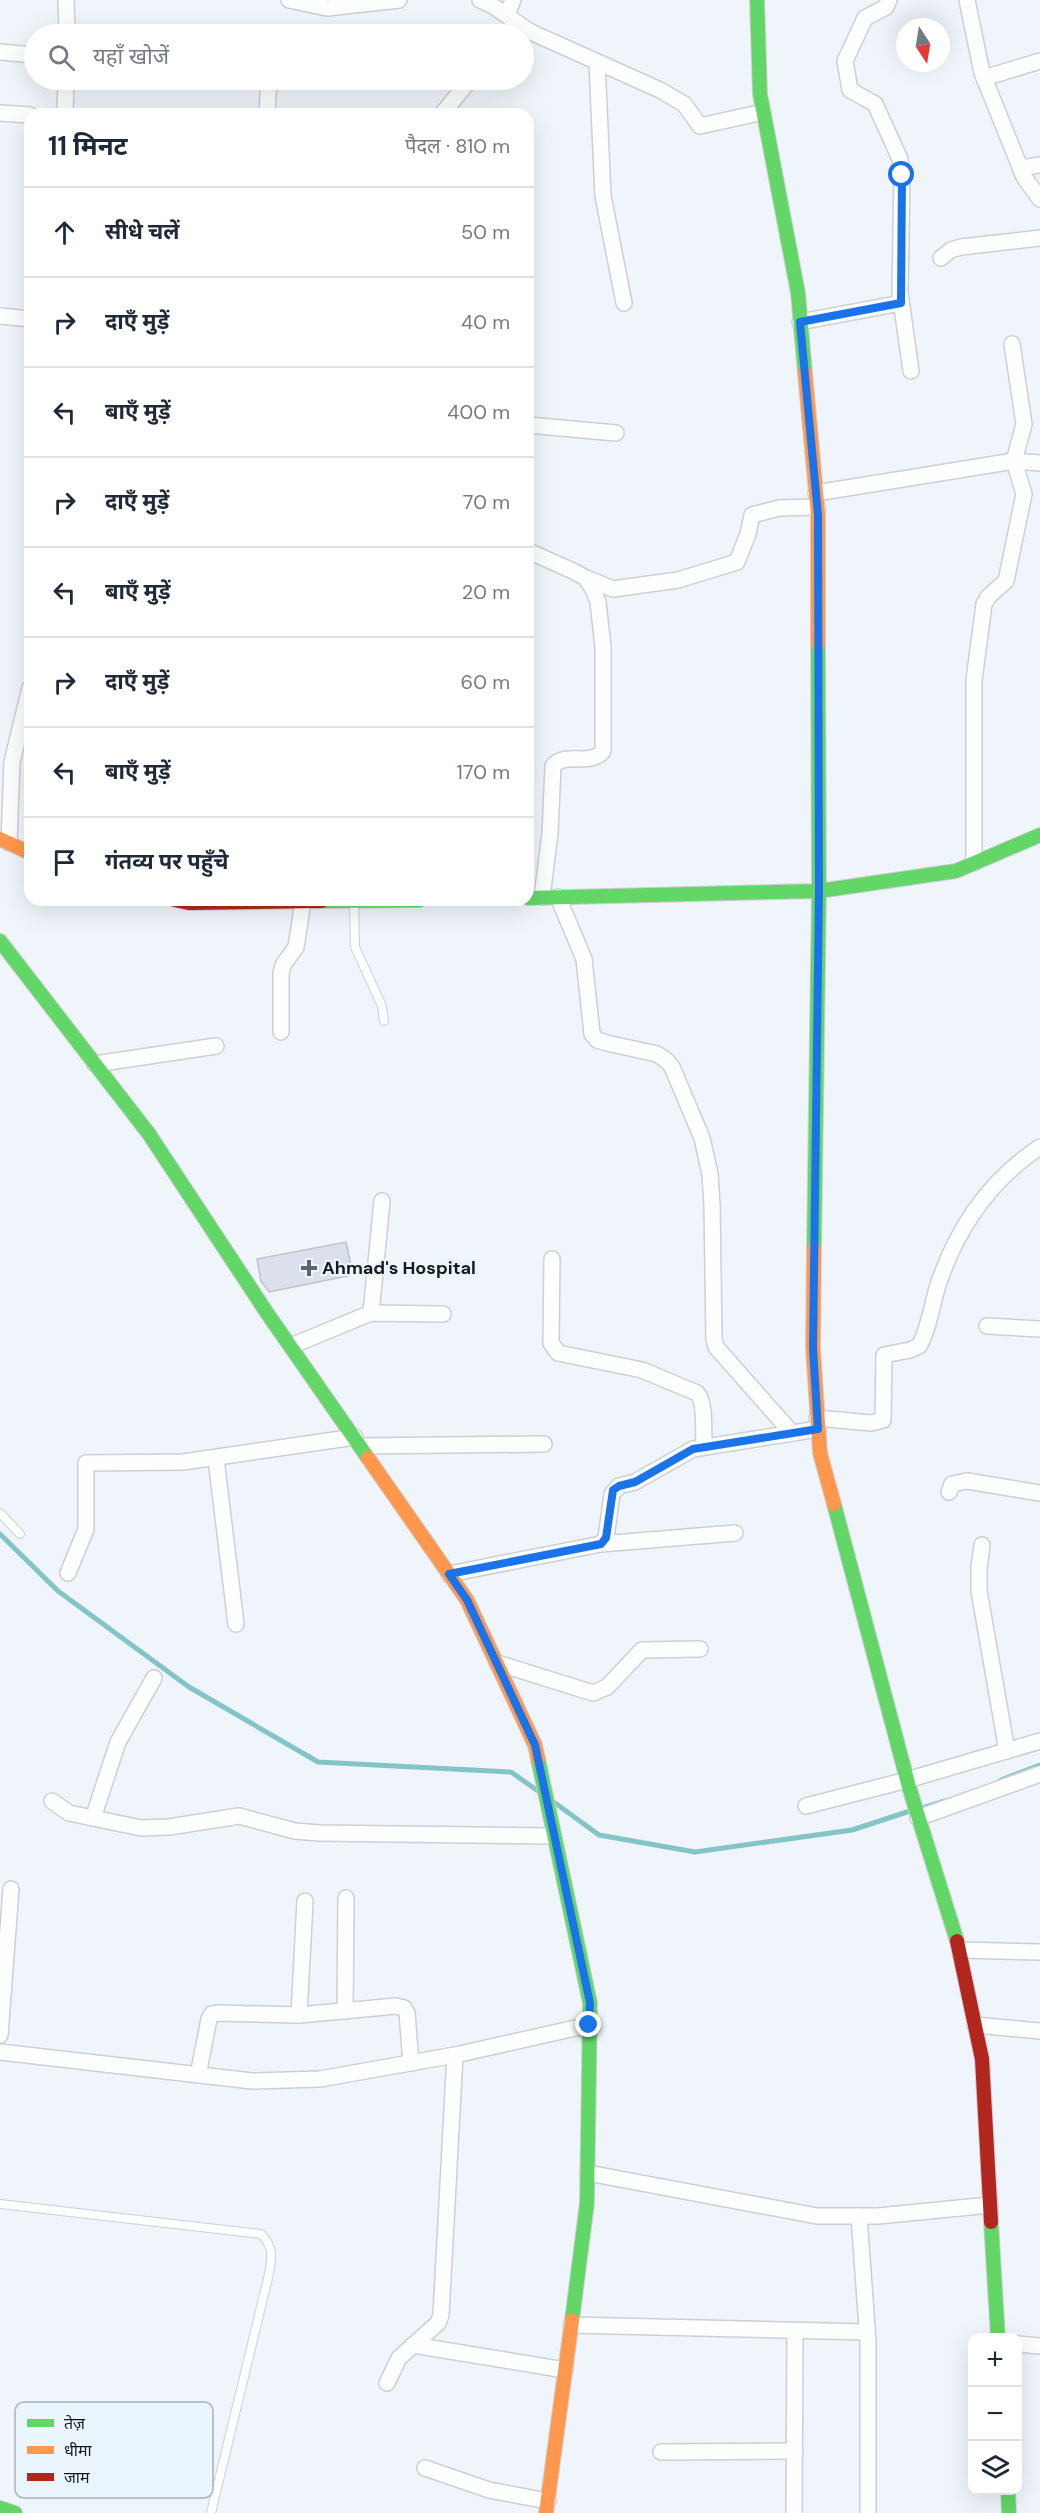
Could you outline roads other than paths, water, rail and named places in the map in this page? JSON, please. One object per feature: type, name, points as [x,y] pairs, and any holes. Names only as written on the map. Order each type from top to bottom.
[{"type":"street","points":[[66,0],[67,24]]},
{"type":"street","points":[[289,0],[327,8],[399,0]]},
{"type":"street","points":[[480,0],[510,24]]},
{"type":"street","points":[[510,24],[513,0]]},
{"type":"street","points":[[757,0],[760,94],[798,293],[816,500],[819,891],[813,1349],[820,1454],[908,1784],[960,1950],[982,2059],[998,2333]]},
{"type":"street","points":[[889,0],[886,8],[865,18],[845,61],[850,90],[874,104],[900,159],[902,175],[901,303],[911,371]]},
{"type":"street","points":[[967,0],[984,78],[1024,177],[1040,199]]},
{"type":"street","points":[[534,35],[660,90],[684,104],[700,126],[763,112]]},
{"type":"street","points":[[0,52],[24,54]]},
{"type":"street","points":[[984,78],[1040,61]]},
{"type":"street","points":[[597,63],[603,196],[624,303]]},
{"type":"street","points":[[64,108],[65,90]]},
{"type":"street","points":[[267,108],[268,90]]},
{"type":"street","points":[[447,108],[462,90]]},
{"type":"street","points":[[0,112],[24,114]]},
{"type":"street","points":[[1020,168],[1040,165]]},
{"type":"street","points":[[941,258],[951,250],[961,247],[1040,238]]},
{"type":"street","points":[[800,322],[901,303]]},
{"type":"street","points":[[0,315],[24,318]]},
{"type":"street","points":[[974,863],[974,680],[984,604],[988,596],[1006,581],[1024,494],[1014,462],[1024,423],[1012,344]]},
{"type":"street","points":[[534,426],[616,433]]},
{"type":"street","points":[[534,554],[613,589],[678,580],[737,562],[748,534],[752,515],[816,500],[1014,462],[1040,463]]},
{"type":"street","points":[[586,578],[598,602],[603,647],[604,744],[599,756],[591,759],[561,760],[553,766],[550,833],[535,898],[819,891],[956,871],[1040,836]]},
{"type":"street","points":[[24,713],[12,762],[4,841],[24,850]]},
{"type":"street","points":[[558,897],[584,959],[592,1034],[597,1040],[657,1054],[672,1067],[702,1138],[710,1174],[716,1347],[792,1433]]},
{"type":"street","points":[[281,1032],[281,974],[283,965],[296,947],[302,906]]},
{"type":"street","points":[[0,942],[149,1134],[291,1346],[467,1600],[535,1745],[590,2003],[587,2203],[547,2507],[480,2488],[425,2468]]},
{"type":"street","points":[[95,1064],[216,1047]]},
{"type":"street","points":[[601,1544],[606,1538],[613,1490],[635,1482],[683,1453],[704,1447],[792,1433],[818,1423],[871,1423],[884,1420],[884,1355],[919,1346],[946,1260],[955,1242],[983,1198],[1007,1171],[1040,1147]]},
{"type":"street","points":[[371,1312],[382,1201]]},
{"type":"street","points":[[552,1259],[551,1343],[554,1349],[558,1353],[642,1370],[697,1393],[702,1404],[704,1447]]},
{"type":"street","points":[[291,1346],[371,1312],[443,1314]]},
{"type":"street","points":[[987,1326],[1040,1329]]},
{"type":"street","points":[[68,1573],[86,1529],[86,1463],[171,1463],[358,1442],[544,1444]]},
{"type":"street","points":[[216,1459],[236,1624]]},
{"type":"street","points":[[950,1492],[952,1484],[967,1481],[1040,1493]]},
{"type":"street","points":[[449,1574],[601,1544],[735,1533]]},
{"type":"street","points":[[982,1545],[979,1591],[1007,1751]]},
{"type":"street","points":[[497,1663],[592,1693],[607,1687],[634,1655],[642,1650],[700,1650]]},
{"type":"street","points":[[93,1818],[118,1742],[154,1677]]},
{"type":"street","points":[[806,1806],[908,1784],[1040,1741]]},
{"type":"street","points":[[917,1815],[1040,1774]]},
{"type":"street","points":[[52,1801],[69,1813],[152,1828],[238,1816],[295,1831],[319,1833],[554,1836]]},
{"type":"street","points":[[0,2035],[11,1889]]},
{"type":"street","points":[[345,2011],[346,1898]]},
{"type":"street","points":[[299,2015],[305,1901]]},
{"type":"street","points":[[960,1950],[1040,1952]]},
{"type":"street","points":[[198,2075],[209,2019],[212,2014],[299,2015],[396,2006],[404,2008],[407,2013],[411,2063]]},
{"type":"street","points":[[0,2052],[252,2081],[320,2079],[455,2055],[589,2025]]},
{"type":"street","points":[[975,2025],[1040,2031]]},
{"type":"street","points":[[387,2383],[399,2358],[438,2323],[441,2315],[455,2055]]},
{"type":"street","points":[[588,2173],[817,2216],[859,2216],[990,2205]]},
{"type":"street","points":[[859,2216],[867,2332],[868,2513]]},
{"type":"street","points":[[571,2325],[867,2332]]},
{"type":"street","points":[[794,2513],[795,2331]]},
{"type":"street","points":[[413,2344],[565,2370]]},
{"type":"street","points":[[1022,2344],[1040,2346]]},
{"type":"street","points":[[661,2452],[795,2451]]},
{"type":"street","points":[[1008,2495],[1009,2513]]},
{"type":"street","points":[[0,2508],[15,2513]]},
{"type":"lane","points":[[354,906],[355,947],[382,1006],[384,1021]]},
{"type":"lane","points":[[0,1513],[20,1534]]},
{"type":"lane","points":[[0,2204],[261,2234],[269,2242],[273,2253],[269,2274],[211,2513]]},
{"type":"waterway","points":[[0,1534],[58,1591],[189,1687],[318,1762],[511,1772],[538,1791]]},
{"type":"waterway","points":[[1001,1780],[1040,1765]]},
{"type":"waterway","points":[[919,1809],[945,1801]]},
{"type":"waterway","points":[[555,1803],[599,1835],[695,1852],[852,1830],[910,1811]]},
{"type":"place","name":"Ahmad's Hospital","points":[[309,1268]]}]
